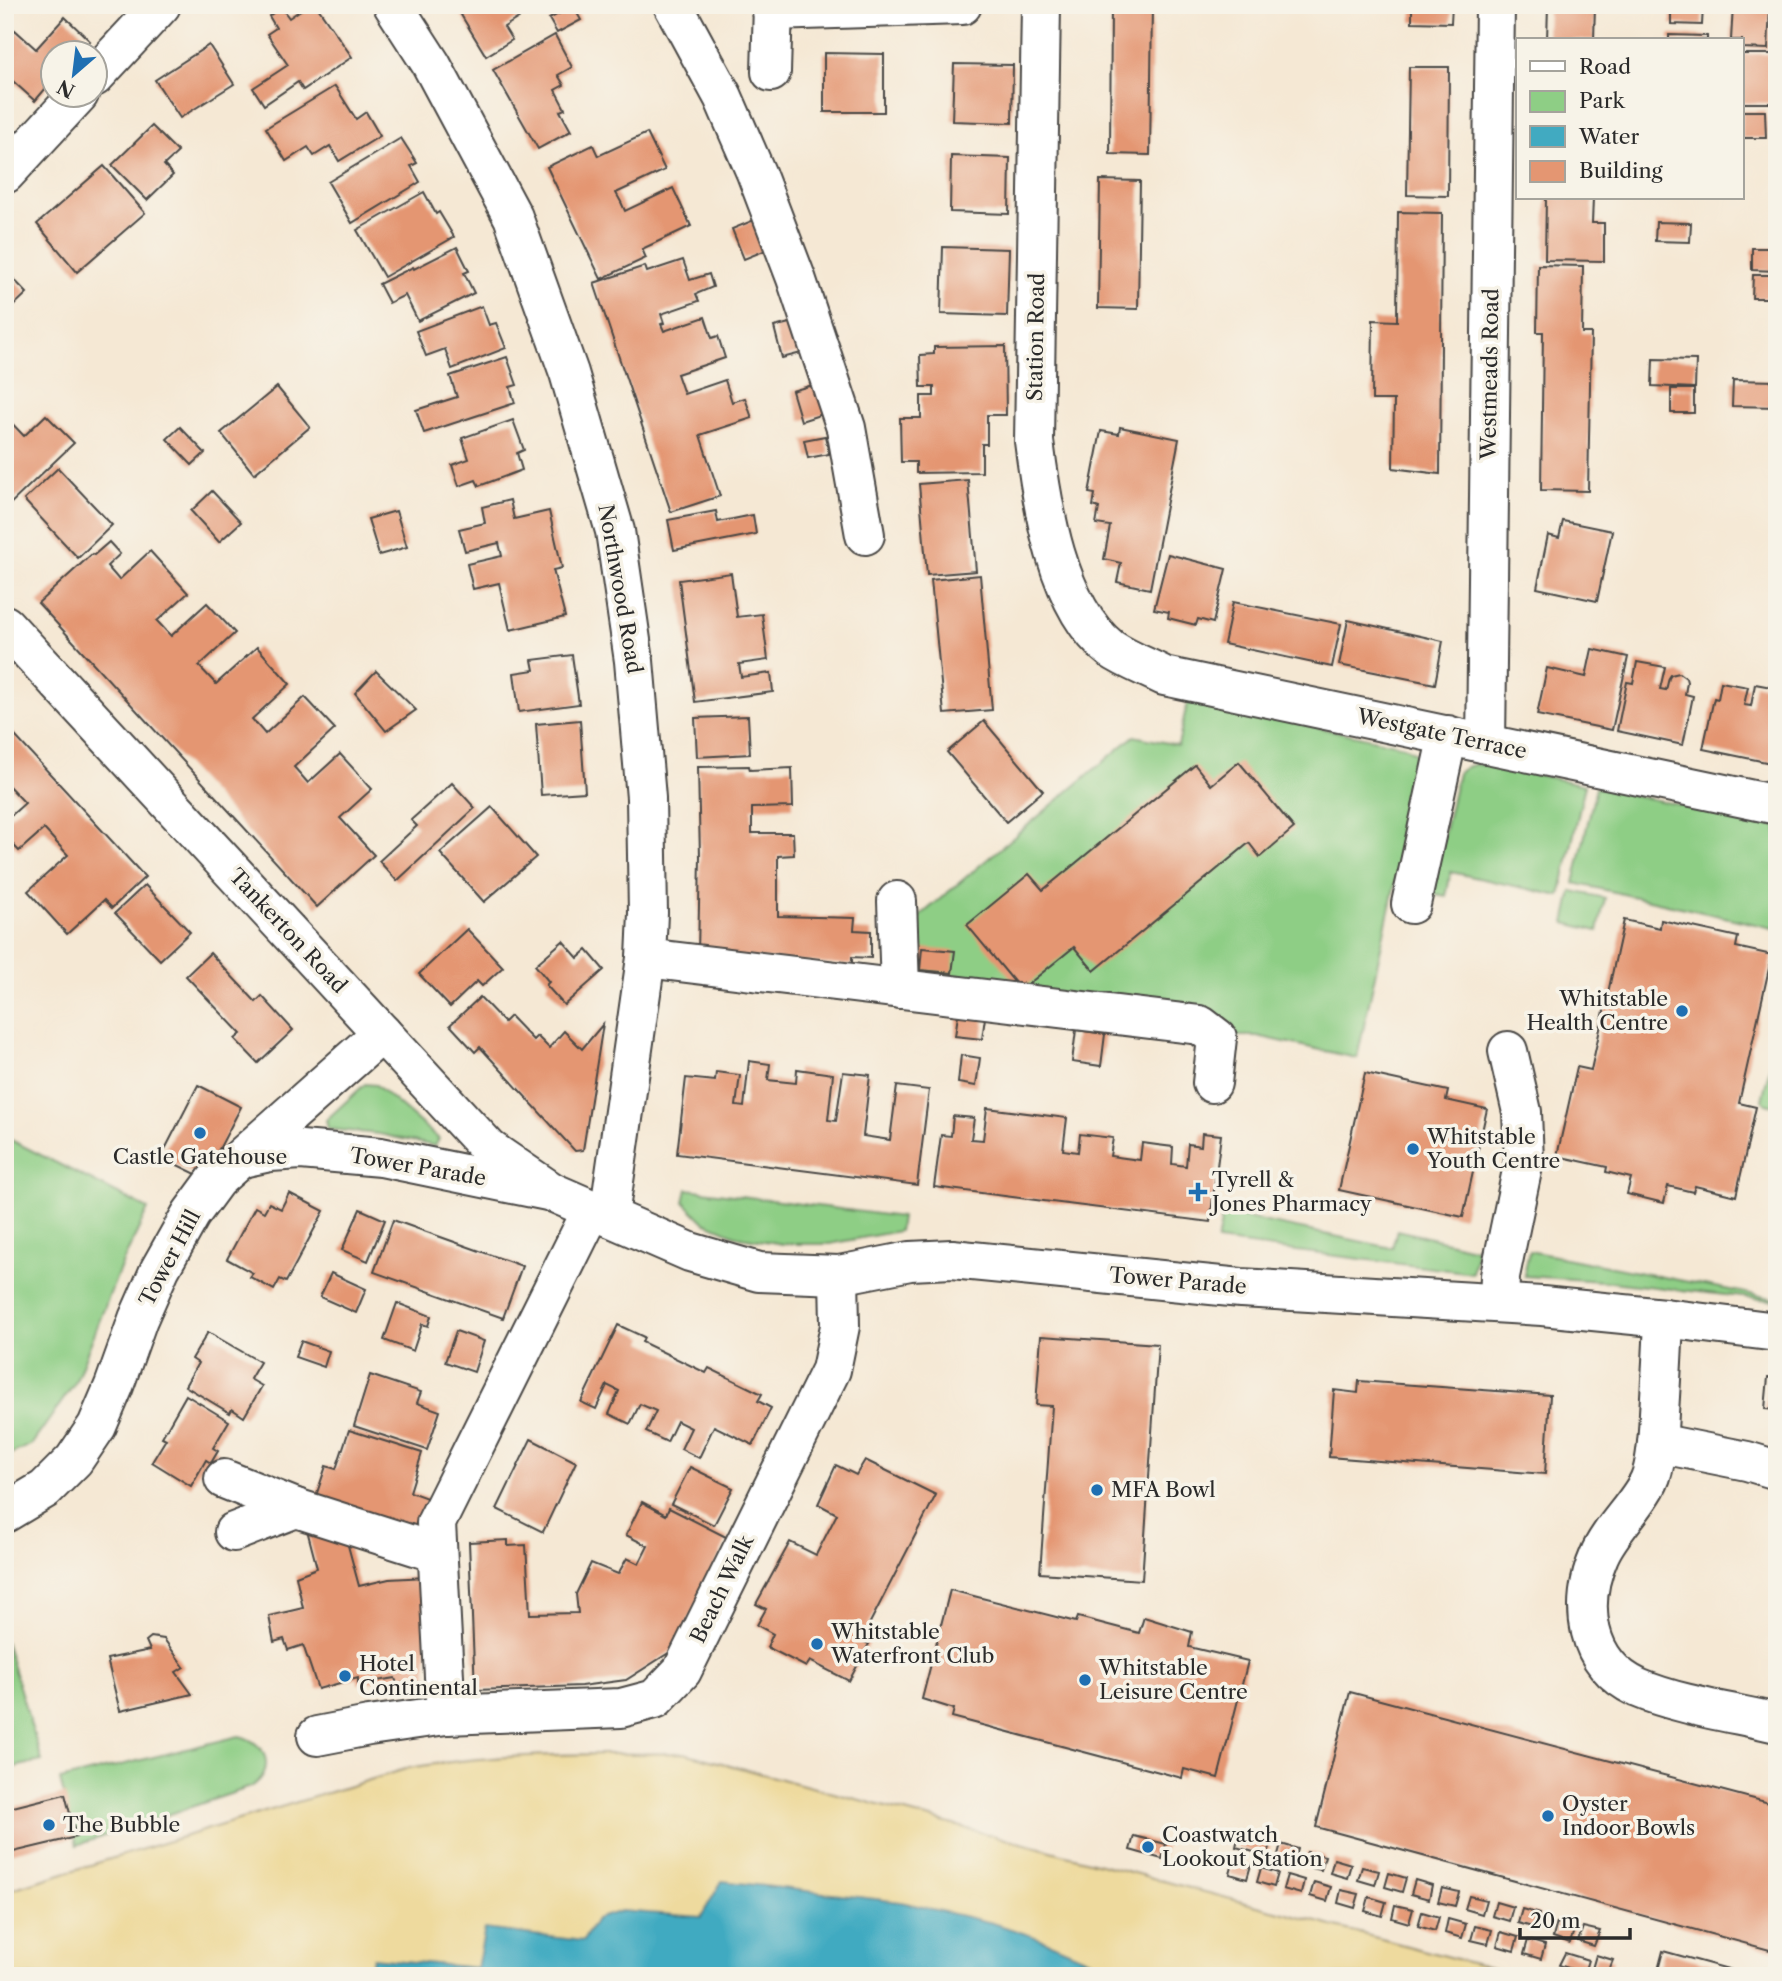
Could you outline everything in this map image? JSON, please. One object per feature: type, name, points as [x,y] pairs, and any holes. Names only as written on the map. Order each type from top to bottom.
[{"type":"street","points":[[108,62],[160,5]]},
{"type":"street","name":"Northwood Road","points":[[393,5],[431,64],[513,217],[569,373],[615,531],[634,661],[646,798],[648,913],[646,958],[600,1213]]},
{"type":"street","points":[[673,5],[723,97],[756,173],[796,278],[846,428],[865,535]]},
{"type":"street","points":[[771,72],[772,8],[962,5]]},
{"type":"street","name":"Station Road","points":[[1041,5],[1036,453],[1041,498],[1071,596],[1090,628],[1112,649]]},
{"type":"street","name":"Westmeads Road","points":[[1486,744],[1495,5]]},
{"type":"street","points":[[5,174],[66,108]]},
{"type":"street","name":"Tankerton Road","points":[[5,625],[489,1149],[552,1192],[600,1213]]},
{"type":"street","name":"Westgate Terrace","points":[[1112,649],[1164,676],[1777,805]]},
{"type":"street","points":[[1411,904],[1448,735]]},
{"type":"street","points":[[897,901],[900,989]]},
{"type":"street","points":[[646,958],[1200,1025],[1217,1038],[1212,1083]]},
{"type":"street","name":"Tower Hill","points":[[5,1513],[45,1489],[74,1460],[97,1426],[160,1269],[191,1214],[216,1180],[383,1032]]},
{"type":"street","points":[[1499,1303],[1500,1276],[1524,1161],[1522,1112],[1508,1051]]},
{"type":"street","name":"Tower Parade","points":[[242,1158],[270,1152],[302,1150],[381,1157],[552,1192]]},
{"type":"street","points":[[446,1715],[436,1522],[600,1213]]},
{"type":"street","name":"Tower Parade","points":[[600,1213],[690,1252],[759,1272],[839,1275],[910,1261],[952,1259],[1241,1288],[1499,1303],[1664,1318],[1777,1332]]},
{"type":"street","name":"Beach Walk","points":[[317,1736],[446,1715],[621,1708],[655,1699],[682,1671],[831,1370],[840,1326],[839,1275]]},
{"type":"street","points":[[1664,1318],[1657,1443],[1650,1480],[1600,1553],[1590,1581],[1587,1608],[1590,1630],[1598,1652],[1614,1671],[1636,1687],[1667,1698],[1777,1723]]},
{"type":"street","points":[[1657,1443],[1747,1461],[1777,1470]]},
{"type":"street","points":[[224,1479],[296,1508],[437,1553]]},
{"type":"street","points":[[234,1532],[296,1508]]},
{"type":"green space","points":[[1188,699],[1404,746],[1414,752],[1421,763],[1357,1058],[1257,1036],[1234,1036],[912,978],[908,926],[1134,736],[1178,745]]},
{"type":"green space","points":[[1476,764],[1488,764],[1585,785],[1560,896],[1451,872],[1446,896],[1431,890],[1458,773]]},
{"type":"green space","points":[[1596,787],[1777,826],[1777,929],[1574,883]]},
{"type":"green space","points":[[1572,891],[1605,898],[1598,931],[1565,923]]},
{"type":"green space","points":[[1777,1037],[1777,1107],[1762,1100]]},
{"type":"green space","points":[[365,1084],[376,1085],[439,1139],[435,1146],[379,1134],[328,1129],[326,1120]]},
{"type":"green space","points":[[5,1137],[148,1209],[121,1266],[75,1383],[32,1444],[5,1457]]},
{"type":"green space","points":[[687,1189],[901,1217],[899,1231],[830,1244],[783,1244],[740,1237],[704,1222],[684,1202]]},
{"type":"green space","points":[[1223,1213],[1392,1248],[1397,1230],[1477,1249],[1472,1273],[1217,1241]]},
{"type":"green space","points":[[1529,1251],[1777,1301],[1602,1281],[1524,1276]]},
{"type":"green space","points":[[5,1641],[42,1761],[5,1769]]},
{"type":"green space","points":[[239,1736],[256,1744],[265,1758],[264,1773],[251,1787],[77,1845],[60,1780]]},
{"type":"sand","points":[[684,1753],[1520,1976],[5,1976],[5,1891],[409,1768],[512,1757]]},
{"type":"water","points":[[722,1881],[901,1902],[993,1923],[1041,1939],[1127,1976],[368,1976],[373,1958],[477,1968],[485,1929],[583,1941],[596,1919],[621,1911],[701,1917]]},
{"type":"building","points":[[308,5],[316,5],[352,57],[303,90],[298,82],[264,105],[253,88],[288,65],[267,34],[276,28],[269,16],[281,7],[289,18]]},
{"type":"building","points":[[455,5],[520,5],[525,14],[504,27],[512,40],[486,56]]},
{"type":"building","points":[[1111,5],[1152,5],[1150,155],[1110,154]]},
{"type":"building","points":[[1412,5],[1452,5],[1451,23],[1412,22]]},
{"type":"building","points":[[1548,5],[1595,5],[1594,38],[1547,38]]},
{"type":"building","points":[[1733,5],[1770,6],[1768,49],[1744,48],[1744,38],[1731,38]]},
{"type":"building","points":[[573,6],[581,20],[557,33],[549,19]]},
{"type":"building","points":[[1671,6],[1703,6],[1702,25],[1671,24]]},
{"type":"building","points":[[65,17],[87,38],[46,38]]},
{"type":"building","points":[[15,30],[36,49],[38,47],[38,97],[35,101],[5,74],[5,40]]},
{"type":"building","points":[[555,35],[572,67],[558,75],[564,85],[555,90],[565,109],[560,111],[571,131],[538,149],[493,70]]},
{"type":"building","points":[[1669,35],[1707,36],[1707,38],[1669,38]]},
{"type":"building","points":[[209,45],[234,84],[180,118],[155,80]]},
{"type":"building","points":[[824,53],[884,54],[884,112],[824,112]]},
{"type":"building","points":[[1744,54],[1777,54],[1777,103],[1744,103]]},
{"type":"building","points":[[954,64],[1013,65],[1012,123],[952,121]]},
{"type":"building","points":[[1409,67],[1449,67],[1448,196],[1407,195]]},
{"type":"building","points":[[335,86],[356,119],[366,112],[380,136],[339,161],[330,146],[314,156],[308,147],[286,161],[266,128]]},
{"type":"building","points":[[1744,111],[1765,111],[1766,138],[1744,138]]},
{"type":"building","points":[[152,126],[178,152],[164,165],[173,175],[147,200],[112,165]]},
{"type":"building","points":[[647,133],[665,170],[616,193],[625,211],[673,188],[691,226],[642,249],[646,258],[601,279],[547,167],[593,145],[598,156]]},
{"type":"building","points":[[401,138],[417,163],[411,166],[420,182],[352,223],[328,182]]},
{"type":"building","points":[[951,156],[1010,158],[1009,214],[950,212]]},
{"type":"building","points":[[104,166],[145,213],[77,272],[37,224]]},
{"type":"building","points":[[1100,180],[1140,181],[1138,309],[1098,308]]},
{"type":"building","points":[[424,192],[436,214],[439,212],[454,237],[384,277],[357,230]]},
{"type":"building","points":[[1546,200],[1593,200],[1592,223],[1604,223],[1604,261],[1545,260]]},
{"type":"building","points":[[1398,212],[1442,213],[1440,474],[1393,468],[1394,400],[1372,400],[1373,320],[1397,321]]},
{"type":"building","points":[[764,216],[776,246],[744,259],[732,229]]},
{"type":"building","points":[[1656,222],[1691,223],[1690,242],[1655,241]]},
{"type":"building","points":[[457,247],[469,271],[464,273],[474,293],[418,321],[405,295],[389,303],[379,284]]},
{"type":"building","points":[[943,247],[1009,249],[1007,316],[941,314]]},
{"type":"building","points":[[1752,248],[1777,248],[1777,271],[1752,270]]},
{"type":"building","points":[[683,260],[690,280],[709,274],[713,287],[696,294],[699,301],[661,314],[664,331],[705,317],[712,338],[718,336],[725,358],[677,374],[684,394],[725,380],[732,402],[745,398],[752,418],[700,435],[720,496],[671,512],[594,283],[645,266],[647,272]]},
{"type":"building","points":[[1538,265],[1583,266],[1582,333],[1591,333],[1588,491],[1541,490],[1543,332],[1537,332]]},
{"type":"building","points":[[5,270],[27,293],[5,314]]},
{"type":"building","points":[[1753,275],[1777,275],[1777,298],[1752,298]]},
{"type":"building","points":[[482,306],[489,325],[496,323],[506,348],[452,369],[445,349],[426,356],[416,331]]},
{"type":"building","points":[[805,319],[813,350],[782,358],[774,327]]},
{"type":"building","points":[[1005,346],[1006,415],[987,415],[987,444],[982,444],[982,472],[916,473],[916,462],[901,462],[900,418],[921,418],[921,396],[934,396],[934,387],[921,387],[920,355],[934,354],[934,347]]},
{"type":"building","points":[[507,357],[517,385],[510,387],[515,403],[424,433],[416,410],[457,397],[450,376]]},
{"type":"building","points":[[1653,359],[1696,360],[1695,388],[1652,386]]},
{"type":"building","points":[[1733,380],[1777,381],[1777,407],[1732,406]]},
{"type":"building","points":[[823,382],[832,411],[801,421],[792,391]]},
{"type":"building","points":[[277,387],[310,427],[254,474],[221,433]]},
{"type":"building","points":[[1671,389],[1694,389],[1694,413],[1671,413]]},
{"type":"building","points":[[46,415],[74,443],[5,509],[5,416],[24,436]]},
{"type":"building","points":[[513,420],[524,450],[517,453],[522,470],[479,486],[476,480],[459,486],[452,465],[469,459],[462,438]]},
{"type":"building","points":[[180,427],[205,453],[192,465],[167,439]]},
{"type":"building","points":[[1120,427],[1179,439],[1150,589],[1117,582],[1121,563],[1104,559],[1110,526],[1096,524],[1099,508],[1093,506],[1095,494],[1089,493],[1101,431],[1119,434]]},
{"type":"building","points":[[825,436],[829,454],[808,458],[804,440]]},
{"type":"building","points":[[58,468],[112,525],[78,558],[24,500]]},
{"type":"building","points":[[968,480],[976,571],[927,575],[919,484]]},
{"type":"building","points":[[212,491],[241,522],[219,542],[191,511]]},
{"type":"building","points":[[510,500],[514,519],[549,511],[562,568],[553,570],[565,617],[510,630],[499,583],[473,589],[467,564],[502,556],[499,543],[465,551],[459,529],[485,523],[482,507]]},
{"type":"building","points":[[396,511],[407,547],[379,555],[368,519]]},
{"type":"building","points":[[716,511],[718,522],[753,515],[756,534],[674,550],[668,520]]},
{"type":"building","points":[[1563,521],[1612,531],[1597,601],[1537,588],[1548,535],[1559,538]]},
{"type":"building","points":[[109,542],[120,554],[107,566],[119,580],[150,551],[188,593],[157,621],[171,636],[207,603],[235,633],[199,666],[216,684],[257,647],[290,684],[252,719],[265,734],[305,697],[335,729],[294,767],[308,783],[340,754],[372,789],[340,818],[374,855],[317,907],[38,603]]},
{"type":"building","points":[[1168,554],[1226,569],[1213,623],[1198,619],[1196,625],[1168,618],[1169,612],[1154,609]]},
{"type":"building","points":[[731,573],[737,617],[762,614],[768,660],[739,664],[741,677],[771,673],[773,692],[695,702],[679,580]]},
{"type":"building","points":[[980,575],[992,710],[944,714],[931,580]]},
{"type":"building","points":[[1233,602],[1341,624],[1332,667],[1224,644]]},
{"type":"building","points":[[1348,620],[1443,641],[1435,684],[1339,665]]},
{"type":"building","points":[[1592,649],[1628,657],[1612,730],[1537,715],[1547,668],[1586,677]]},
{"type":"building","points":[[572,655],[579,704],[519,712],[514,673],[534,670],[532,660]]},
{"type":"building","points":[[1637,662],[1665,667],[1660,689],[1666,690],[1671,675],[1679,673],[1686,678],[1685,694],[1693,696],[1683,745],[1617,731],[1627,682],[1633,683]]},
{"type":"building","points":[[376,671],[416,710],[386,731],[355,693]]},
{"type":"building","points":[[1721,682],[1748,687],[1744,705],[1751,706],[1755,684],[1777,688],[1777,738],[1771,763],[1703,749],[1714,698],[1718,699]]},
{"type":"building","points":[[748,716],[750,754],[697,757],[695,718]]},
{"type":"building","points":[[580,720],[585,792],[541,795],[536,724]]},
{"type":"building","points":[[984,721],[1043,791],[1006,822],[947,752]]},
{"type":"building","points":[[5,725],[145,877],[112,908],[104,900],[67,934],[28,891],[68,855],[44,829],[19,851],[5,836],[5,821],[25,803],[5,782]]},
{"type":"building","points":[[1239,762],[1294,828],[1260,857],[1249,843],[1094,971],[1074,947],[1021,990],[967,925],[1029,874],[1043,890],[1195,765],[1211,785]]},
{"type":"building","points":[[749,766],[750,770],[792,768],[793,807],[752,808],[752,833],[793,833],[794,855],[778,856],[778,916],[855,918],[854,930],[871,931],[871,958],[852,957],[852,965],[698,954],[698,767]]},
{"type":"building","points":[[452,783],[475,808],[397,881],[379,861],[417,826],[411,820]]},
{"type":"building","points":[[492,807],[536,857],[484,902],[440,853]]},
{"type":"building","points":[[145,885],[190,932],[160,960],[115,913]]},
{"type":"building","name":"Whitstable Health Centre","points":[[1624,920],[1660,928],[1661,920],[1738,937],[1736,947],[1772,955],[1739,1103],[1756,1107],[1736,1196],[1695,1186],[1693,1192],[1668,1186],[1664,1203],[1627,1194],[1631,1178],[1606,1172],[1607,1167],[1557,1156],[1577,1067],[1591,1070]]},
{"type":"building","points":[[467,929],[503,967],[482,986],[477,981],[450,1007],[419,974]]},
{"type":"building","points":[[563,941],[578,958],[587,950],[604,970],[564,1005],[546,985],[549,982],[535,965]]},
{"type":"building","points":[[922,948],[955,951],[952,973],[920,970]]},
{"type":"building","points":[[210,953],[256,1002],[262,996],[293,1030],[258,1063],[235,1039],[241,1034],[186,976]]},
{"type":"building","points":[[480,997],[504,1022],[510,1016],[533,1040],[537,1036],[549,1048],[564,1031],[582,1049],[603,1024],[583,1150],[575,1151],[480,1047],[475,1052],[450,1025]]},
{"type":"building","points":[[959,1008],[986,1011],[982,1039],[955,1036]]},
{"type":"building","points":[[1076,1030],[1105,1034],[1101,1066],[1072,1062]]},
{"type":"building","points":[[961,1055],[980,1058],[976,1086],[958,1083]]},
{"type":"building","points":[[749,1061],[770,1064],[768,1080],[796,1083],[797,1069],[833,1074],[828,1120],[836,1121],[843,1072],[870,1075],[863,1136],[890,1140],[897,1086],[929,1090],[917,1185],[677,1154],[686,1078],[715,1081],[716,1072],[740,1075],[736,1106],[744,1107]]},
{"type":"building","name":"Whitstable Youth Centre","points":[[1365,1073],[1448,1091],[1446,1100],[1487,1109],[1463,1217],[1339,1190]]},
{"type":"building","name":"Castle Gatehouse","points":[[198,1085],[241,1107],[204,1178],[161,1157]]},
{"type":"building","points":[[987,1108],[1067,1118],[1063,1150],[1078,1152],[1080,1134],[1113,1138],[1110,1156],[1140,1160],[1142,1143],[1173,1147],[1172,1164],[1186,1166],[1188,1144],[1201,1146],[1202,1133],[1221,1135],[1210,1222],[934,1187],[941,1135],[951,1136],[953,1116],[974,1118],[971,1139],[983,1140]]},
{"type":"building","points":[[289,1193],[324,1211],[286,1282],[280,1279],[274,1290],[250,1277],[253,1273],[227,1259],[255,1207],[264,1212],[269,1203],[281,1209]]},
{"type":"building","points":[[360,1209],[385,1220],[368,1261],[342,1250]]},
{"type":"building","points":[[393,1220],[522,1266],[503,1318],[374,1272]]},
{"type":"building","points":[[331,1273],[366,1289],[356,1313],[320,1297]]},
{"type":"building","points":[[397,1303],[431,1316],[428,1326],[422,1324],[413,1351],[384,1340]]},
{"type":"building","points":[[618,1325],[644,1337],[642,1342],[706,1373],[709,1368],[762,1394],[758,1401],[771,1408],[753,1445],[714,1426],[699,1458],[681,1449],[691,1428],[677,1421],[667,1442],[646,1432],[656,1411],[640,1404],[630,1424],[609,1414],[619,1391],[607,1385],[596,1409],[581,1402]]},
{"type":"building","points":[[456,1331],[484,1341],[474,1372],[445,1362]]},
{"type":"building","points":[[208,1332],[260,1362],[250,1379],[262,1386],[244,1417],[232,1409],[230,1413],[185,1386],[198,1363],[192,1359]]},
{"type":"building","name":"MFA Bowl","points":[[1041,1336],[1158,1344],[1142,1580],[1040,1573],[1052,1406],[1036,1405]]},
{"type":"building","points":[[301,1341],[329,1351],[324,1367],[295,1357]]},
{"type":"building","points":[[370,1375],[421,1392],[417,1403],[440,1411],[427,1450],[354,1426]]},
{"type":"building","points":[[1768,1377],[1777,1378],[1777,1410],[1765,1409]]},
{"type":"building","points":[[1359,1381],[1550,1395],[1545,1474],[1329,1457],[1334,1390],[1358,1393]]},
{"type":"building","points":[[186,1395],[229,1421],[213,1448],[218,1451],[211,1463],[206,1460],[191,1486],[152,1462],[166,1439],[162,1437]]},
{"type":"building","points":[[349,1430],[422,1453],[410,1492],[427,1498],[415,1537],[313,1505],[326,1466],[336,1469]]},
{"type":"building","points":[[531,1439],[576,1462],[543,1532],[497,1509]]},
{"type":"building","points":[[865,1460],[936,1495],[861,1640],[869,1644],[849,1681],[810,1661],[806,1667],[767,1647],[773,1634],[757,1625],[766,1609],[756,1604],[790,1542],[816,1555],[837,1514],[818,1504],[836,1465],[856,1475]]},
{"type":"building","points":[[690,1467],[733,1488],[714,1525],[671,1504]]},
{"type":"building","points":[[642,1502],[666,1515],[669,1508],[728,1538],[682,1634],[676,1638],[681,1645],[626,1680],[581,1686],[475,1690],[469,1542],[508,1540],[508,1546],[526,1545],[530,1614],[578,1613],[576,1594],[591,1563],[618,1574],[627,1558],[639,1564],[648,1546],[626,1535]]},
{"type":"building","points":[[306,1526],[346,1538],[359,1586],[389,1579],[427,1577],[427,1682],[397,1684],[395,1678],[358,1684],[358,1678],[318,1689],[303,1645],[288,1650],[284,1639],[274,1642],[269,1616],[303,1608],[296,1576],[317,1568]]},
{"type":"building","name":"Whitstable Leisure Centre","points":[[950,1590],[1076,1622],[1078,1617],[1139,1633],[1144,1617],[1192,1632],[1189,1647],[1248,1661],[1218,1778],[1184,1769],[1182,1778],[952,1717],[954,1709],[922,1699]]},
{"type":"building","points":[[151,1637],[164,1639],[184,1667],[176,1672],[192,1694],[120,1711],[107,1659],[150,1650],[146,1641]]},
{"type":"building","name":"Oyster Indoor Bowls","points":[[1350,1692],[1777,1805],[1777,1952],[1316,1827]]},
{"type":"building","points":[[65,1794],[76,1837],[5,1854],[5,1809]]},
{"type":"building","points":[[1239,1833],[1271,1841],[1268,1856],[1236,1847]]},
{"type":"building","name":"Coastwatch Lookout Station","points":[[1134,1836],[1166,1844],[1162,1859],[1130,1850]]},
{"type":"building","points":[[1281,1844],[1298,1849],[1294,1863],[1277,1858]]},
{"type":"building","points":[[1307,1852],[1325,1856],[1321,1870],[1303,1866]]},
{"type":"building","points":[[1334,1859],[1351,1864],[1347,1878],[1330,1873]]},
{"type":"building","points":[[1234,1860],[1251,1865],[1247,1879],[1230,1874]]},
{"type":"building","points":[[1362,1867],[1379,1871],[1375,1885],[1358,1880]]},
{"type":"building","points":[[1261,1868],[1278,1873],[1274,1887],[1257,1882]]},
{"type":"building","points":[[1389,1873],[1406,1878],[1402,1892],[1385,1887]]},
{"type":"building","points":[[1287,1875],[1304,1880],[1301,1894],[1283,1889]]},
{"type":"building","points":[[1415,1880],[1432,1885],[1429,1899],[1411,1894]]},
{"type":"building","points":[[1314,1882],[1331,1887],[1327,1901],[1310,1896]]},
{"type":"building","points":[[1442,1888],[1459,1892],[1455,1906],[1438,1902]]},
{"type":"building","points":[[1341,1890],[1359,1894],[1355,1908],[1338,1903]]},
{"type":"building","points":[[1469,1896],[1486,1900],[1482,1914],[1465,1909]]},
{"type":"building","points":[[1369,1897],[1386,1902],[1382,1916],[1365,1911]]},
{"type":"building","points":[[1496,1902],[1513,1907],[1509,1921],[1492,1916]]},
{"type":"building","points":[[1395,1905],[1413,1909],[1409,1923],[1392,1918]]},
{"type":"building","points":[[1522,1909],[1539,1914],[1536,1928],[1518,1923]]},
{"type":"building","points":[[1422,1912],[1439,1917],[1435,1931],[1418,1926]]},
{"type":"building","points":[[1448,1919],[1466,1924],[1462,1938],[1445,1933]]},
{"type":"building","points":[[1557,1923],[1575,1927],[1570,1943],[1553,1937]]},
{"type":"building","points":[[1475,1926],[1492,1930],[1488,1944],[1471,1940]]},
{"type":"building","points":[[1583,1927],[1600,1931],[1594,1946],[1578,1941]]},
{"type":"building","points":[[1501,1932],[1518,1937],[1514,1951],[1497,1946]]},
{"type":"building","points":[[1528,1940],[1545,1945],[1541,1959],[1524,1954]]},
{"type":"building","points":[[1663,1951],[1750,1976],[1681,1976],[1658,1970]]},
{"type":"building","points":[[1565,1953],[1588,1960],[1584,1973],[1559,1965]]},
{"type":"building","points":[[1596,1955],[1613,1960],[1607,1975],[1592,1969]]},
{"type":"place","name":"Whitstable Health Centre","points":[[1682,1011]]},
{"type":"place","name":"Castle Gatehouse","points":[[200,1133]]},
{"type":"place","name":"Whitstable Youth Centre","points":[[1413,1149]]},
{"type":"place","name":"Tyrell & Jones Pharmacy","points":[[1198,1192]]},
{"type":"place","name":"MFA Bowl","points":[[1097,1490]]},
{"type":"place","name":"Whitstable Waterfront Club","points":[[817,1644]]},
{"type":"place","name":"Hotel Continental","points":[[345,1676]]},
{"type":"place","name":"Whitstable Leisure Centre","points":[[1085,1680]]},
{"type":"place","name":"Oyster Indoor Bowls","points":[[1548,1816]]},
{"type":"place","name":"The Bubble","points":[[49,1825]]},
{"type":"place","name":"Coastwatch Lookout Station","points":[[1148,1847]]}]
